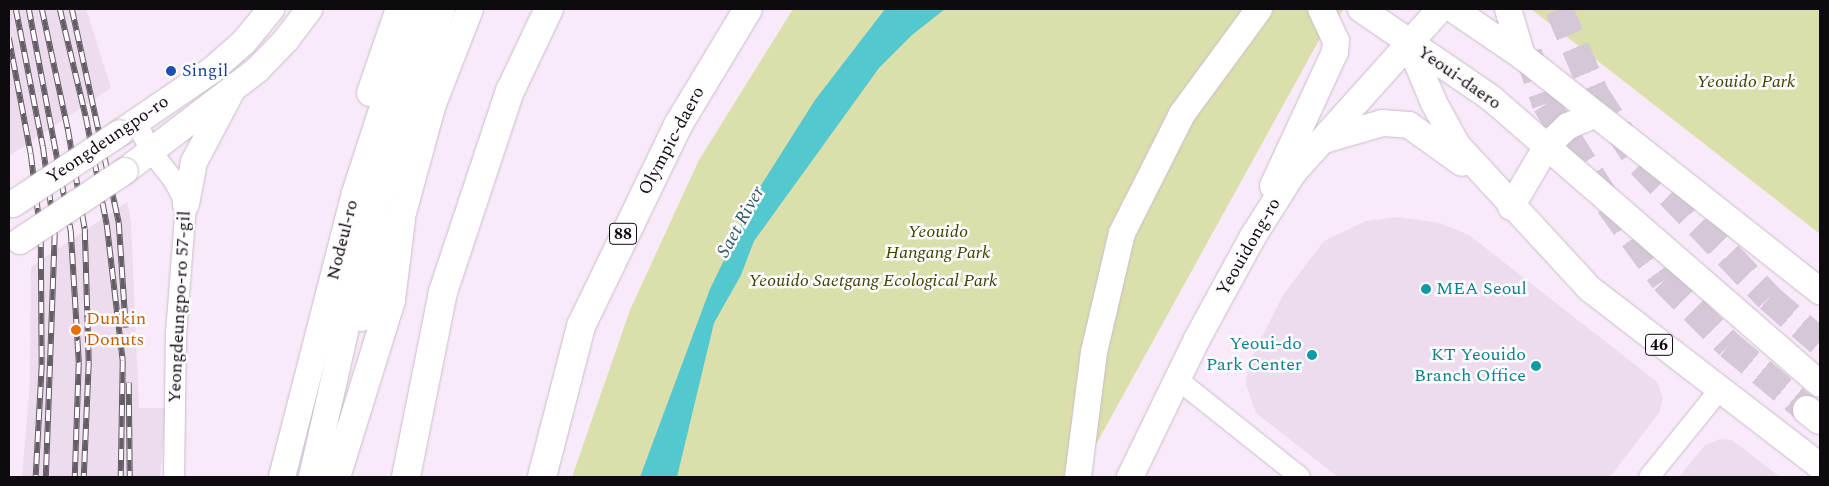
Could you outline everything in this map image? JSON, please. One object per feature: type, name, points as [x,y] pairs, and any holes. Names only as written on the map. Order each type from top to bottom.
[{"type":"highway","points":[[406,477],[443,292],[510,91],[549,9]]},
{"type":"highway","name":"Olympic-daero","points":[[542,477],[581,326],[678,125],[748,9]]},
{"type":"highway","points":[[336,477],[391,300],[401,220]]},
{"type":"main road","name":"Yeongdeungpo-ro","points":[[11,206],[211,71],[244,42],[271,9]]},
{"type":"main road","name":"Yeongdeungpo-ro","points":[[14,244],[125,170],[231,92],[286,40],[309,9]]},
{"type":"main road","points":[[282,476],[322,262],[364,111],[399,9]]},
{"type":"main road","name":"Nodeul-ro","points":[[282,476],[355,193],[383,107],[421,9]]},
{"type":"main road","name":"Nodeul-ro","points":[[312,477],[351,306],[407,106],[442,9]]},
{"type":"main road","points":[[335,381],[401,220],[433,104],[470,9]]},
{"type":"main road","points":[[1078,477],[1094,352],[1122,233],[1182,114],[1259,9]]},
{"type":"main road","points":[[1361,9],[1409,44]]},
{"type":"main road","name":"Yeouidong-ro","points":[[1130,477],[1177,379],[1252,238],[1293,173],[1440,9]]},
{"type":"main road","points":[[1452,9],[1522,56],[1820,291]]},
{"type":"main road","points":[[1508,9],[1522,56]]},
{"type":"main road","points":[[1252,238],[1291,141],[1333,57],[1336,41],[1326,18]]},
{"type":"main road","name":"Yeoui-daero","points":[[1409,44],[1491,98],[1820,384]]},
{"type":"main road","name":"Yeoui-daero","points":[[1409,44],[1434,103],[1457,145],[1511,207],[1590,289],[1656,343],[1721,388],[1820,466]]},
{"type":"main road","points":[[186,204],[194,162],[231,92]]},
{"type":"main road","points":[[1324,140],[1382,123],[1409,125],[1451,153],[1511,207],[1547,146],[1568,126],[1596,114]]},
{"type":"street","name":"Yeongdeungpo-ro 57-gil","points":[[128,127],[150,150],[174,181],[186,204],[176,334],[174,477]]},
{"type":"street","points":[[1177,379],[1300,477]]},
{"type":"street","points":[[1649,477],[1721,388]]},
{"type":"shaded area","points":[[9,9],[86,9],[111,88],[9,156]]},
{"type":"shaded area","points":[[127,202],[131,222],[139,408],[166,408],[160,477],[22,477],[30,382],[31,267]]},
{"type":"shaded area","points":[[1398,217],[1440,223],[1469,235],[1657,382],[1663,398],[1659,413],[1610,477],[1338,477],[1256,413],[1246,385],[1248,365],[1283,295],[1324,241],[1366,221]]},
{"type":"shaded area","points":[[1720,439],[1732,440],[1780,477],[1679,477],[1705,445]]},
{"type":"green space","name":"Yeouido Hangang Park","points":[[793,9],[1344,9],[1318,42],[1078,477],[572,477],[630,310],[699,160]]},
{"type":"green space","name":"Yeouido Park","points":[[1531,9],[1820,9],[1820,234]]},
{"type":"water","points":[[885,9],[945,9],[912,35],[879,68],[754,241],[741,275],[714,323],[677,477],[640,477],[710,289],[758,190],[815,100]]},
{"type":"tunnel","points":[[1559,9],[1595,94],[1641,164],[1769,298],[1820,342]]},
{"type":"tunnel","points":[[1528,53],[1546,104],[1609,204],[1664,280],[1729,345],[1807,410]]},
{"type":"railway","points":[[16,9],[43,146],[55,234],[46,477]]},
{"type":"railway","points":[[29,9],[71,231],[79,363],[75,477]]},
{"type":"railway","points":[[42,9],[68,129],[85,229],[89,363],[84,477]]},
{"type":"railway","points":[[60,9],[86,117],[107,225],[123,361],[121,477]]},
{"type":"railway","points":[[72,9],[119,223],[126,328]]},
{"type":"railway","points":[[9,38],[31,154],[41,236],[42,365],[36,477]]},
{"type":"railway","points":[[129,383],[130,477]]},
{"type":"place","name":"Singil","points":[[171,71]]},
{"type":"place","name":"MEA Seoul","points":[[1426,289]]},
{"type":"place","name":"Dunkin Donuts","points":[[76,330]]},
{"type":"place","name":"Yeoui-do Park Center","points":[[1312,355]]},
{"type":"place","name":"KT Yeouido Branch Office","points":[[1536,366]]},
{"type":"water label","name":"Saet River","points":[[741,222]]},
{"type":"park label","name":"Yeouido Saetgang Ecological Park","points":[[873,281]]}]
